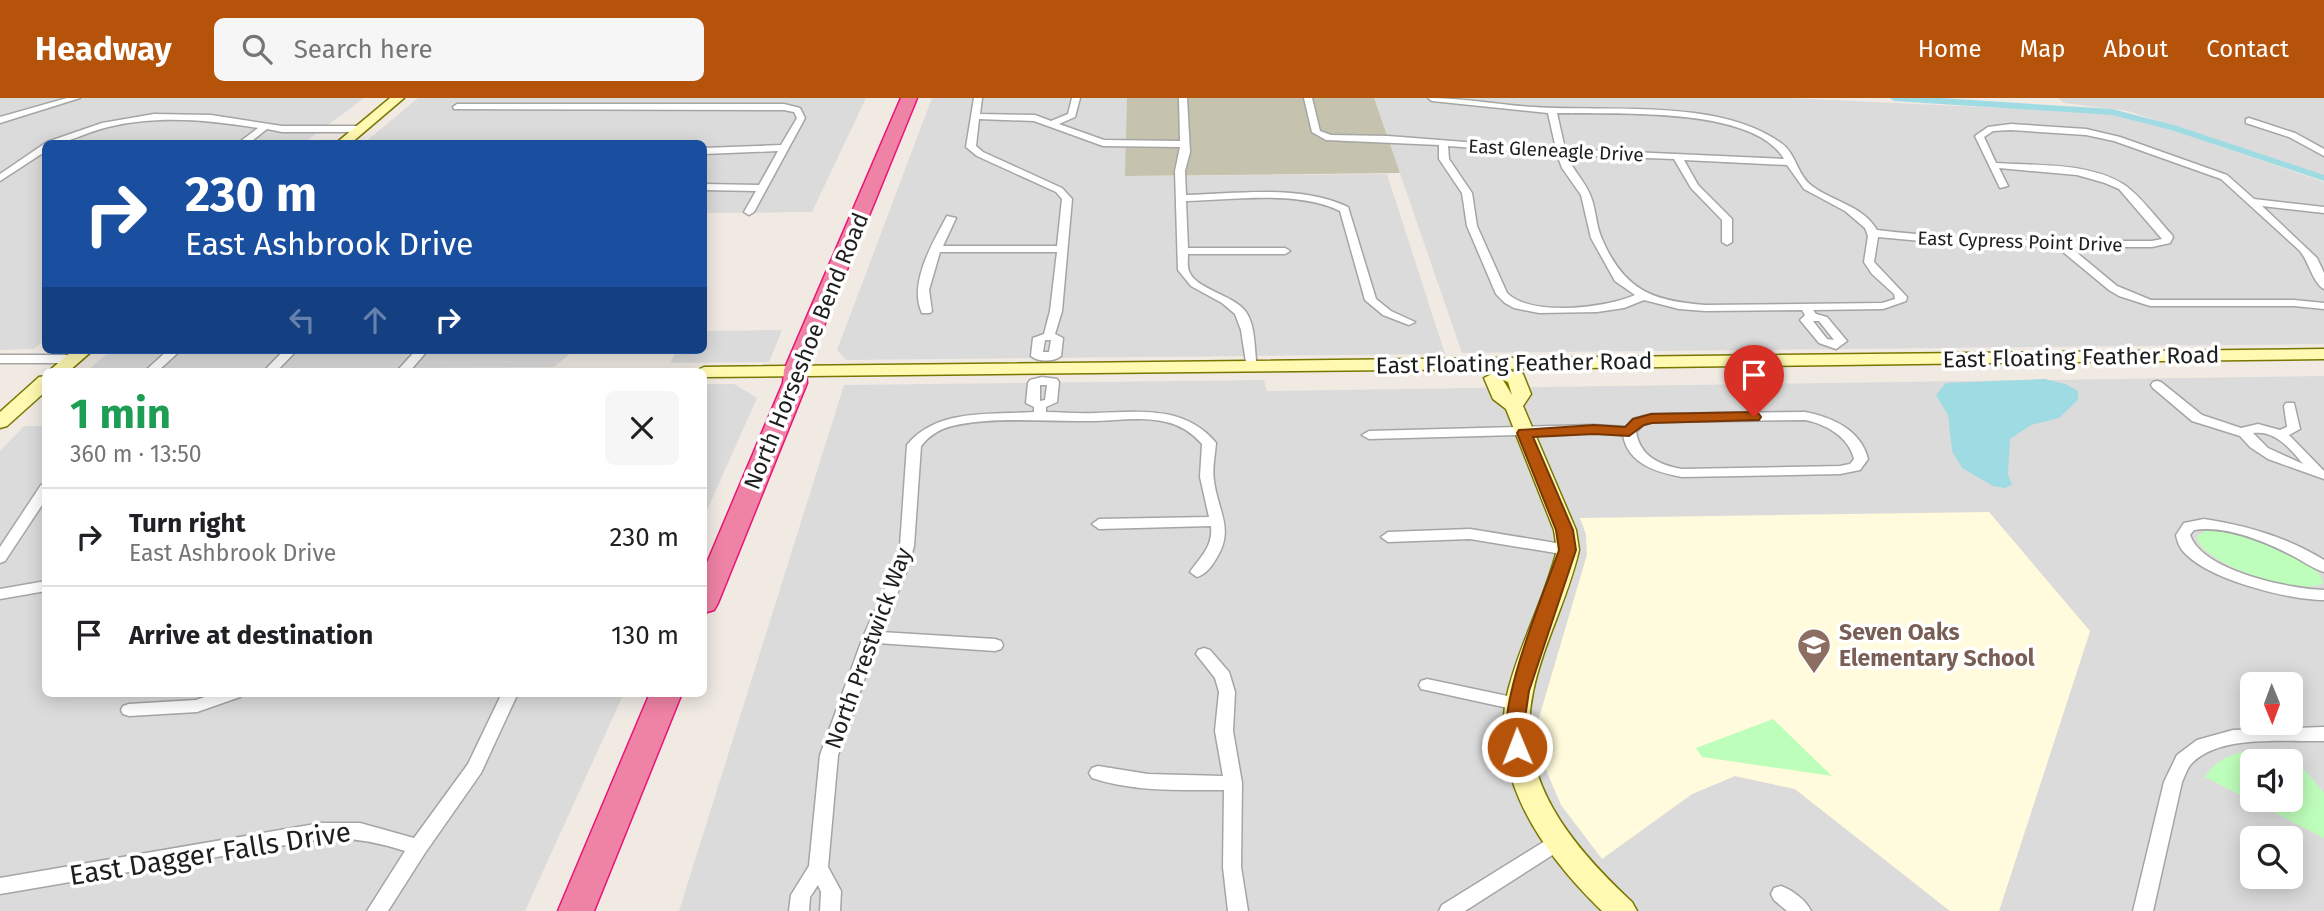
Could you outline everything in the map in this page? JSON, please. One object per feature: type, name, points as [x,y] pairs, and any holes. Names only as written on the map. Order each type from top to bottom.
[{"type":"highway","name":"North Horseshoe Bend Road","points":[[707,596],[795,383],[795,370],[909,98]]},
{"type":"highway","points":[[576,911],[664,697]]},
{"type":"main road","points":[[346,140],[398,98]]},
{"type":"main road","points":[[62,368],[79,354]]},
{"type":"main road","name":"East Floating Feather Road","points":[[707,372],[1251,366],[1499,369],[1848,359],[2324,354]]},
{"type":"main road","points":[[1499,369],[1493,379],[1500,395],[1514,406],[1564,530],[1568,550],[1517,704],[1517,747],[1522,769],[1538,809],[1558,841],[1584,874],[1622,911]]},
{"type":"main road","points":[[0,422],[42,385]]},
{"type":"street","points":[[0,120],[76,98]]},
{"type":"street","points":[[599,107],[607,98]]},
{"type":"street","points":[[978,98],[970,143],[974,150],[1064,194],[1067,204],[1056,311],[1049,336],[1057,338],[1055,356],[1044,369],[1053,382],[1051,402],[1040,410]]},
{"type":"street","points":[[1051,124],[1072,115],[1076,98]]},
{"type":"street","points":[[1183,98],[1185,144],[1180,171],[1183,270],[1188,279],[1199,288],[1229,303],[1240,312],[1251,366]]},
{"type":"street","name":"East Gleneagle Drive","points":[[1308,98],[1316,132],[1323,136],[1560,152],[1789,162]]},
{"type":"street","points":[[1432,98],[1552,111],[1721,119],[1779,145],[1806,186],[1857,215],[1873,233],[1874,242],[1868,256],[1870,264],[1901,297],[1895,304],[1809,311],[1692,308],[1643,296],[1619,279],[1596,238],[1586,195],[1560,152],[1552,111]]},
{"type":"street","points":[[457,107],[784,107],[797,110],[801,118],[749,212]]},
{"type":"street","points":[[974,116],[1027,117],[1103,143],[1185,144]]},
{"type":"street","points":[[62,140],[104,125],[139,118],[211,118],[265,127],[358,130]]},
{"type":"street","points":[[2249,121],[2292,135],[2324,153]]},
{"type":"street","points":[[247,140],[265,127]]},
{"type":"street","points":[[2003,186],[1980,141],[1979,136],[1983,132],[2011,127],[2101,135],[2224,177],[2309,255],[2324,285]]},
{"type":"street","points":[[1443,143],[1442,154],[1465,188],[1472,226],[1503,294],[1518,306],[1539,310],[1609,308],[1643,296]]},
{"type":"street","points":[[0,178],[42,148]]},
{"type":"street","points":[[707,151],[784,148]]},
{"type":"street","points":[[1677,156],[1694,186],[1727,219],[1727,242]]},
{"type":"street","name":"East Cypress Point Drive","points":[[1873,233],[1940,241],[2060,244],[2152,244],[2166,241],[2168,237],[2122,187],[2114,182],[2087,175],[1992,165]]},
{"type":"street","points":[[707,187],[762,188]]},
{"type":"street","points":[[1180,198],[1314,197],[1332,202],[1344,209],[1371,300],[1387,313],[1409,322]]},
{"type":"street","points":[[2253,202],[2324,210]]},
{"type":"street","points":[[926,311],[922,297],[936,249],[951,218]]},
{"type":"street","points":[[2060,244],[2113,288],[2136,299],[2164,304],[2294,303],[2324,306]]},
{"type":"street","points":[[936,249],[1063,249]]},
{"type":"street","points":[[1182,251],[1285,251]]},
{"type":"street","points":[[2309,255],[2324,257]]},
{"type":"street","points":[[1809,311],[1806,320],[1823,341],[1836,345],[1848,359]]},
{"type":"street","points":[[0,359],[79,354]]},
{"type":"street","points":[[154,368],[170,354]]},
{"type":"street","points":[[273,368],[287,354]]},
{"type":"street","points":[[406,368],[418,354]]},
{"type":"street","points":[[2157,385],[2197,418],[2245,433],[2256,448],[2266,455],[2320,474]]},
{"type":"street","points":[[2280,434],[2294,429],[2291,406]]},
{"type":"street","name":"North Prestwick Way","points":[[799,911],[801,895],[818,868],[829,755],[871,637],[901,568],[907,546],[914,445],[930,430],[967,418],[1040,410],[1096,418],[1153,415],[1178,420],[1198,430],[1209,443],[1207,482],[1218,521]]},
{"type":"street","points":[[1369,435],[1524,433],[1594,429],[1629,431],[1638,422],[1651,418],[1805,416],[1834,424],[1847,434],[1859,450],[1861,459],[1854,467],[1800,471],[1682,473],[1664,470],[1639,456],[1629,439],[1629,431]]},
{"type":"street","points":[[2245,433],[2251,428],[2258,428],[2280,434],[2292,442],[2320,474]]},
{"type":"street","points":[[0,558],[42,494]]},
{"type":"street","points":[[1099,524],[1218,521],[1215,555],[1197,572]]},
{"type":"street","points":[[2324,567],[2292,549],[2231,528],[2196,524],[2187,527],[2183,532],[2187,547],[2221,569],[2286,593],[2324,595]]},
{"type":"street","points":[[1388,537],[1470,534],[1568,550]]},
{"type":"street","points":[[0,594],[42,587]]},
{"type":"street","points":[[871,637],[995,645]]},
{"type":"street","points":[[1204,654],[1223,676],[1227,692],[1224,731],[1233,783],[1232,867],[1238,911]]},
{"type":"street","points":[[1427,685],[1517,704]]},
{"type":"street","points":[[129,710],[197,706],[223,697]]},
{"type":"street","points":[[377,911],[475,768],[508,697]]},
{"type":"street","points":[[2143,911],[2173,782],[2183,760],[2203,745],[2225,738],[2324,734]]},
{"type":"street","points":[[1098,773],[1157,783],[1233,783]]},
{"type":"street","name":"East Dagger Falls Drive","points":[[0,886],[349,828],[368,830],[418,848]]},
{"type":"street","points":[[1449,911],[1558,841]]},
{"type":"street","name":"North Prestwick Way","points":[[818,868],[831,891],[830,911]]},
{"type":"street","points":[[1781,894],[1801,911]]},
{"type":"shaded area","points":[[0,98],[364,98],[308,140],[42,140],[42,342],[34,349],[0,350]]},
{"type":"shaded area","points":[[418,98],[866,98],[812,212],[707,213],[707,140],[368,140]]},
{"type":"shaded area","points":[[932,98],[1127,98],[1126,176],[1387,174],[1445,354],[846,360],[837,350]]},
{"type":"shaded area","points":[[1127,98],[1374,98],[1400,173],[1125,176]]},
{"type":"shaded area","points":[[1374,98],[1791,98],[2105,113],[2172,130],[2324,182],[2324,344],[1462,353]]},
{"type":"shaded area","points":[[2058,98],[2324,98],[2324,176],[2128,111],[2064,103]]},
{"type":"shaded area","points":[[782,330],[769,362],[670,363],[675,354],[707,354],[707,331]]},
{"type":"shaded area","points":[[106,354],[570,354],[554,367],[90,368]]},
{"type":"shaded area","points":[[2324,376],[2324,911],[1999,911],[2090,632],[1580,518],[1586,534],[1587,555],[1539,718],[1602,858],[1692,794],[1735,776],[1795,789],[1950,911],[679,911],[844,385],[1264,380],[1267,391]]},
{"type":"shaded area","points":[[707,384],[734,384],[757,398],[707,510]]},
{"type":"shaded area","points":[[24,426],[42,426],[42,697],[622,697],[525,911],[0,911],[0,451]]},
{"type":"shaded area","name":"Seven Oaks Elementary School","points":[[1989,512],[2090,631],[1999,911],[1950,911],[1795,789],[1735,776],[1692,794],[1602,859],[1561,805],[1544,765],[1539,718],[1587,555],[1586,534],[1580,518]]},
{"type":"green space","points":[[2207,530],[2254,539],[2291,554],[2318,573],[2323,583],[2294,586],[2274,582],[2231,566],[2201,546],[2197,536]]},
{"type":"green space","points":[[1773,719],[1832,776],[1702,757],[1696,748]]},
{"type":"green space","points":[[2240,752],[2240,795],[2205,777],[2212,768]]},
{"type":"green space","points":[[2303,768],[2324,793],[2324,838],[2273,812],[2303,812]]},
{"type":"water","points":[[2045,379],[2065,384],[2078,391],[2078,400],[2059,418],[2031,425],[2010,439],[2008,474],[2012,485],[2005,488],[1993,486],[1962,468],[1952,451],[1948,415],[1936,395],[1946,383]]},
{"type":"waterway","points":[[1894,98],[2112,112],[2174,128],[2324,178]]},
{"type":"place","name":"Seven Oaks Elementary School","points":[[1814,675]]},
{"type":"route","points":[[1517,747],[1516,718],[1520,691],[1568,550],[1564,530],[1524,433],[1594,429],[1629,431],[1638,422],[1651,418],[1754,417]]}]
